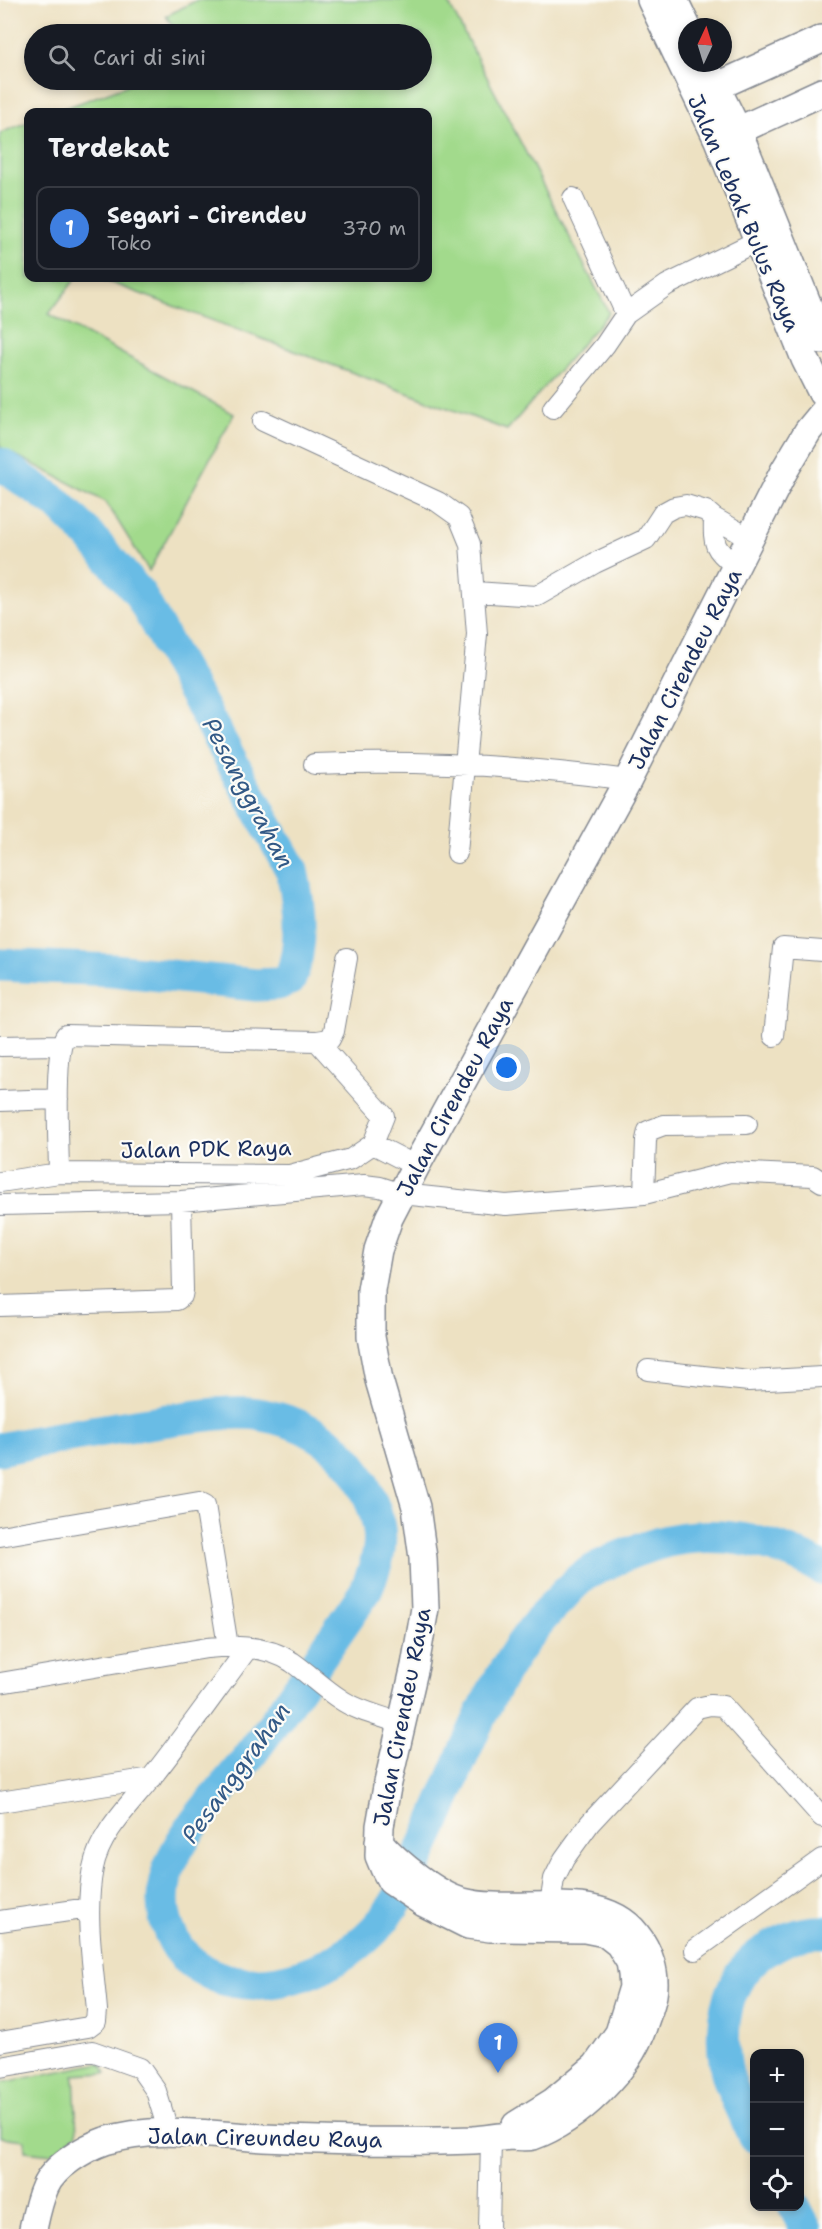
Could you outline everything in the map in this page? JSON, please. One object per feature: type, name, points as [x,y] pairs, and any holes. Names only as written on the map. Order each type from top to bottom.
[{"type":"main road","name":"Jalan Lebak Bulus Raya","points":[[651,0],[706,92],[739,130],[822,340]]},
{"type":"main road","points":[[674,0],[683,18]]},
{"type":"main road","points":[[706,92],[822,39]]},
{"type":"main road","name":"Jalan Lebak Bulus Raya","points":[[705,72],[706,92]]},
{"type":"main road","points":[[739,130],[747,114],[739,103],[746,74]]},
{"type":"main road","points":[[739,130],[822,92]]},
{"type":"main road","name":"Jalan Lebak Bulus Raya","points":[[739,130],[757,241],[805,359],[822,393]]},
{"type":"main road","name":"Jalan Cirendeu Raya","points":[[500,2138],[529,2137],[545,2130],[576,2111],[610,2082],[637,2045],[653,1995],[649,1954],[627,1922],[593,1908],[490,1928],[468,1925],[398,1873],[379,1842],[387,1787],[415,1666],[424,1608],[423,1558],[416,1507],[379,1380],[371,1337],[371,1290],[378,1250],[390,1218],[416,1166],[628,780],[784,471],[808,431],[822,414]]},
{"type":"main road","name":"Jalan Cireundeu Raya","points":[[33,2229],[46,2184],[58,2170],[78,2155],[104,2141],[138,2134],[169,2133],[361,2140],[500,2138]]},
{"type":"street","points":[[573,198],[626,314]]},
{"type":"street","points":[[553,408],[605,345],[626,314],[667,285],[757,241]]},
{"type":"street","points":[[263,421],[438,502],[459,517],[470,544],[477,634],[457,853]]},
{"type":"street","points":[[475,592],[537,596],[596,563],[646,539],[663,513],[674,507],[696,506],[751,539]]},
{"type":"street","points":[[714,518],[716,548],[736,567]]},
{"type":"street","points":[[314,765],[361,762],[465,766],[582,774],[628,780]]},
{"type":"street","points":[[774,1036],[783,948],[822,951]]},
{"type":"street","points":[[59,1173],[60,1045],[66,1035],[317,1041],[330,1039],[334,1031],[347,958]]},
{"type":"street","points":[[317,1041],[384,1116],[373,1144],[416,1166]]},
{"type":"street","points":[[0,1046],[60,1045]]},
{"type":"street","points":[[0,1101],[58,1099]]},
{"type":"street","points":[[644,1194],[648,1131],[663,1125],[747,1124]]},
{"type":"street","name":"Jalan PDK Raya","points":[[0,1182],[59,1173],[290,1175],[351,1159],[373,1144]]},
{"type":"street","points":[[0,1205],[181,1201],[364,1185],[402,1194],[506,1205],[644,1194],[731,1172],[813,1176],[822,1182]]},
{"type":"street","points":[[0,1306],[177,1300],[182,1296],[183,1290],[181,1201]]},
{"type":"street","points":[[648,1370],[749,1381],[822,1377]]},
{"type":"street","points":[[0,1536],[199,1502],[205,1505],[238,1647],[152,1778],[132,1800],[108,1832],[100,1847],[93,1867],[89,1908],[96,2021],[88,2027],[0,2042]]},
{"type":"street","points":[[0,1682],[238,1647],[278,1655],[291,1661],[342,1701],[400,1723]]},
{"type":"street","points":[[548,1917],[554,1879],[564,1859],[590,1823],[697,1708],[710,1705],[723,1706],[822,1817]]},
{"type":"street","points":[[0,1802],[152,1778]]},
{"type":"street","points":[[694,1950],[822,1859]]},
{"type":"street","points":[[0,1921],[89,1908]]},
{"type":"street","points":[[0,2067],[92,2051],[140,2068],[156,2091],[169,2133]]},
{"type":"street","points":[[489,2229],[500,2138]]},
{"type":"green space","points":[[197,0],[447,0],[609,313],[507,430],[109,282],[432,282],[432,108],[66,108],[114,90],[432,90],[432,24],[171,24],[166,16]]},
{"type":"green space","points":[[24,124],[24,282],[73,282],[49,314],[234,414],[149,571],[106,502],[0,447],[0,133]]},
{"type":"green space","points":[[100,2063],[106,2073],[74,2075],[77,2135],[52,2154],[25,2151],[24,2140],[0,2137],[0,2083]]},
{"type":"waterway","name":"Pesanggrahan","points":[[0,464],[56,502],[87,533],[139,593],[292,871],[299,925],[297,953],[290,979],[278,984],[256,985],[113,970],[0,965]]},
{"type":"waterway","name":"Pesanggrahan","points":[[0,1449],[184,1418],[223,1413],[257,1414],[304,1428],[332,1445],[354,1469],[370,1499],[379,1526],[380,1538],[376,1562],[365,1592],[266,1734],[183,1840],[171,1864],[164,1888],[164,1914],[178,1948],[198,1967],[215,1976],[232,1981],[267,1982],[303,1975],[337,1959],[377,1927],[396,1902],[411,1875],[484,1708],[500,1678],[538,1623],[585,1575],[638,1550],[678,1539],[699,1537],[742,1539],[763,1544],[784,1550],[822,1569]]},
{"type":"waterway","name":"Pesanggrahan","points":[[750,2127],[734,2093],[726,2068],[723,2034],[729,2000],[735,1984],[755,1958],[788,1939],[802,1934],[822,1932]]},
{"type":"waterway","name":"Pesanggrahan","points":[[797,2211],[806,2229]]},
{"type":"place","name":"Segari - Cirendeu","points":[[498,2073]]}]
